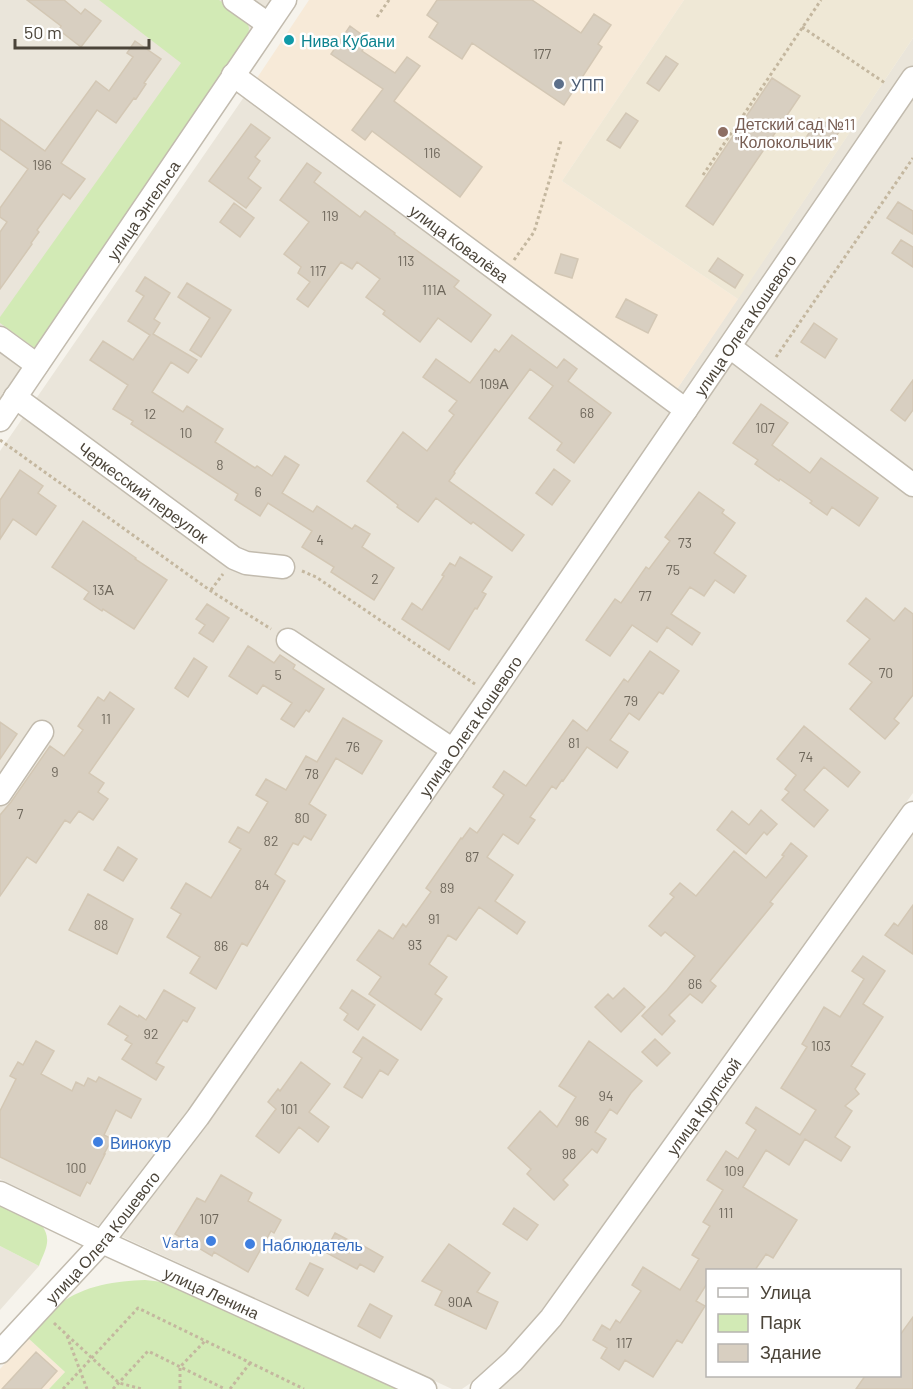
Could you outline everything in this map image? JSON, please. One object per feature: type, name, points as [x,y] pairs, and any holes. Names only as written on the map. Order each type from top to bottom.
[{"type":"street","points":[[234,0],[268,24]]},
{"type":"street","name":"улица Энгельса","points":[[0,420],[285,0]]},
{"type":"street","name":"улица Ковалёва","points":[[233,75],[686,410]]},
{"type":"street","name":"улица Олега Кошевого","points":[[0,1352],[102,1242],[198,1117],[491,695],[907,86]]},
{"type":"street","points":[[0,338],[37,364]]},
{"type":"street","points":[[730,347],[913,485]]},
{"type":"street","name":"Черкесский переулок","points":[[15,397],[234,558],[246,563],[283,567]]},
{"type":"street","points":[[288,640],[453,750]]},
{"type":"street","points":[[0,794],[42,732]]},
{"type":"street","name":"улица Крупской","points":[[482,1389],[519,1355],[550,1318],[913,813]]},
{"type":"street","name":"улица Ленина","points":[[0,1193],[425,1389]]},
{"type":"path","points":[[377,17],[389,0]]},
{"type":"path","points":[[703,175],[820,0]]},
{"type":"path","points":[[802,27],[907,86]]},
{"type":"path","points":[[503,275],[534,232],[561,141]]},
{"type":"path","points":[[765,374],[913,158]]},
{"type":"path","points":[[0,441],[211,591],[288,640]]},
{"type":"path","points":[[283,567],[316,577],[491,695]]},
{"type":"path","points":[[63,1389],[138,1308],[304,1389]]},
{"type":"path","points":[[39,1310],[119,1383],[142,1389]]},
{"type":"path","points":[[66,1334],[87,1389]]},
{"type":"path","points":[[180,1389],[180,1367],[205,1341]]},
{"type":"path","points":[[113,1389],[148,1352],[225,1389]]},
{"type":"path","points":[[230,1389],[250,1363]]},
{"type":"shaded area","points":[[0,0],[273,0],[0,401]]},
{"type":"shaded area","points":[[309,0],[684,0],[562,181],[738,299],[675,392],[255,81]]},
{"type":"shaded area","name":"Детский сад №11 \"Колокольчик\"","points":[[684,0],[913,0],[913,38],[738,299],[562,181]]},
{"type":"shaded area","points":[[913,38],[913,793],[522,1336],[494,1367],[462,1389],[452,1389],[0,1179],[0,451],[255,81],[675,392]]},
{"type":"shaded area","points":[[913,830],[913,1389],[497,1389],[540,1349],[566,1318]]},
{"type":"shaded area","points":[[0,1246],[39,1266],[0,1310]]},
{"type":"shaded area","points":[[28,1338],[65,1372],[49,1389],[0,1389],[0,1369]]},
{"type":"green space","points":[[99,0],[219,0],[246,19],[249,28],[248,37],[36,349],[0,323],[0,317],[181,63]]},
{"type":"green space","points":[[0,1201],[31,1216],[43,1228],[47,1235],[47,1243],[39,1266],[0,1246]]},
{"type":"green space","points":[[145,1280],[163,1282],[402,1389],[49,1389],[65,1372],[28,1338],[43,1320],[60,1304],[79,1292],[112,1283]]},
{"type":"building","points":[[27,0],[64,0],[81,14],[85,9],[101,21],[81,47],[59,30],[61,26]]},
{"type":"building","points":[[437,0],[532,0],[581,33],[594,14],[611,25],[598,44],[602,47],[564,105],[472,43],[462,59],[429,37],[438,23],[427,15]]},
{"type":"building","points":[[350,26],[369,40],[362,51],[395,73],[407,57],[420,66],[394,101],[482,167],[460,197],[372,131],[365,140],[352,130],[383,89],[331,54]]},
{"type":"building","points":[[135,41],[161,59],[136,99],[134,98],[116,123],[97,110],[61,163],[85,179],[70,199],[63,194],[0,289],[0,232],[7,222],[0,217],[0,208],[28,169],[0,149],[0,119],[45,151],[96,81],[109,91],[133,57],[127,53]]},
{"type":"building","points":[[666,56],[678,64],[659,91],[647,83]]},
{"type":"building","points":[[772,78],[800,96],[713,225],[686,206]]},
{"type":"building","points":[[626,113],[638,121],[620,148],[607,140]]},
{"type":"building","points":[[819,118],[839,132],[827,149],[807,136]]},
{"type":"building","points":[[251,124],[270,138],[255,157],[260,161],[248,178],[261,188],[246,208],[209,181]]},
{"type":"building","points":[[307,163],[321,173],[314,182],[360,217],[365,211],[459,281],[454,287],[491,315],[471,342],[438,318],[420,342],[383,314],[385,311],[366,297],[380,279],[357,262],[352,269],[341,262],[308,307],[297,299],[310,282],[298,273],[301,267],[284,254],[309,222],[280,200]]},
{"type":"building","points":[[898,202],[913,211],[913,234],[887,218]]},
{"type":"building","points":[[234,203],[254,218],[240,237],[220,222]]},
{"type":"building","points":[[901,240],[913,247],[913,267],[892,253]]},
{"type":"building","points":[[561,254],[578,259],[572,278],[555,273]]},
{"type":"building","points":[[718,258],[743,275],[735,288],[709,271]]},
{"type":"building","points":[[145,277],[170,293],[154,319],[160,323],[153,334],[197,360],[188,373],[171,362],[152,392],[183,412],[187,406],[223,429],[215,442],[255,468],[257,466],[272,476],[285,456],[299,465],[282,493],[313,512],[317,506],[352,529],[355,525],[370,534],[362,547],[394,568],[374,600],[331,572],[334,567],[302,547],[312,531],[268,503],[260,516],[235,500],[238,494],[131,424],[133,421],[113,409],[128,385],[90,360],[103,341],[133,360],[150,335],[128,321],[144,296],[136,291]]},
{"type":"building","points":[[187,283],[231,310],[201,357],[190,350],[210,318],[178,297]]},
{"type":"building","points":[[626,299],[657,315],[648,333],[616,317]]},
{"type":"building","points":[[814,323],[837,339],[825,358],[801,342]]},
{"type":"building","points":[[512,335],[557,368],[564,359],[577,369],[568,381],[611,413],[574,463],[557,450],[562,443],[529,418],[553,386],[530,369],[454,472],[449,481],[524,535],[512,551],[436,498],[418,522],[367,481],[403,432],[427,451],[454,415],[449,411],[457,401],[423,377],[436,359],[470,383],[495,349],[499,352]]},
{"type":"building","points":[[913,380],[913,410],[905,421],[891,410]]},
{"type":"building","points":[[761,404],[788,423],[772,445],[810,473],[821,458],[878,498],[859,526],[832,507],[827,515],[810,503],[812,501],[755,464],[758,460],[733,443]]},
{"type":"building","points":[[554,469],[570,481],[552,505],[536,493]]},
{"type":"building","points":[[20,470],[43,486],[38,493],[56,506],[36,535],[13,519],[0,539],[0,500]]},
{"type":"building","points":[[699,492],[724,510],[722,513],[735,523],[714,553],[746,576],[734,593],[715,580],[704,596],[690,587],[671,614],[700,633],[692,645],[667,627],[657,642],[632,625],[610,656],[586,640],[615,599],[621,603],[646,567],[649,569],[670,541],[665,537]]},
{"type":"building","points":[[83,521],[167,580],[134,629],[84,599],[89,592],[52,567]]},
{"type":"building","points":[[460,557],[492,577],[482,592],[486,594],[449,650],[402,619],[412,603],[422,610],[450,563],[455,566]]},
{"type":"building","points":[[866,598],[894,621],[905,608],[913,614],[913,695],[894,719],[899,723],[885,739],[850,709],[872,682],[849,664],[870,639],[847,621]]},
{"type":"building","points":[[207,604],[229,618],[213,642],[199,633],[205,625],[196,619]]},
{"type":"building","points":[[248,646],[274,663],[280,655],[295,665],[293,669],[324,689],[309,712],[306,710],[294,727],[281,719],[292,703],[263,685],[257,694],[229,676]]},
{"type":"building","points":[[650,651],[679,671],[663,694],[659,692],[639,720],[629,713],[610,740],[628,752],[617,768],[587,747],[556,789],[552,786],[530,817],[535,820],[518,844],[503,834],[487,857],[513,875],[495,901],[525,922],[517,934],[479,907],[456,940],[448,935],[429,964],[447,977],[435,994],[442,999],[421,1030],[369,994],[381,977],[357,960],[379,930],[393,939],[403,924],[406,927],[431,892],[426,888],[461,838],[470,828],[477,833],[504,795],[493,787],[504,771],[526,786],[573,720],[587,731],[624,679],[628,682]]},
{"type":"building","points":[[194,658],[207,667],[188,697],[175,688]]},
{"type":"building","points":[[110,692],[134,709],[89,773],[104,783],[98,792],[108,799],[93,820],[79,811],[70,823],[65,820],[36,863],[27,857],[0,896],[0,815],[50,746],[64,756],[83,730],[78,726],[98,697],[104,701]]},
{"type":"building","points":[[343,718],[382,741],[362,774],[336,758],[309,804],[326,815],[311,840],[304,836],[298,845],[293,843],[275,874],[285,881],[247,946],[242,943],[216,989],[190,973],[200,957],[167,937],[181,914],[171,908],[186,883],[211,898],[241,849],[229,842],[238,827],[249,833],[268,802],[256,795],[266,779],[286,790],[306,756],[317,762]]},
{"type":"building","points":[[0,722],[17,734],[0,759]]},
{"type":"building","points":[[804,726],[860,772],[848,787],[824,767],[804,790],[828,810],[814,827],[782,800],[789,792],[785,789],[796,775],[777,759]]},
{"type":"building","points":[[761,810],[777,824],[767,835],[764,832],[746,854],[717,830],[732,811],[749,825]]},
{"type":"building","points":[[791,843],[807,856],[770,902],[773,904],[710,981],[716,986],[702,1003],[690,994],[669,1015],[675,1021],[662,1035],[642,1016],[695,956],[665,932],[661,936],[649,926],[674,897],[670,894],[680,883],[696,896],[734,851],[766,878],[784,856],[782,855]]},
{"type":"building","points":[[118,847],[137,859],[123,881],[104,870]]},
{"type":"building","points":[[88,894],[133,919],[117,954],[69,930]]},
{"type":"building","points":[[913,905],[913,954],[885,935],[894,923],[898,926]]},
{"type":"building","points":[[863,956],[885,971],[863,1004],[883,1017],[851,1066],[865,1074],[855,1089],[859,1094],[845,1106],[852,1111],[835,1137],[850,1147],[841,1161],[805,1139],[789,1165],[766,1150],[743,1187],[797,1220],[773,1258],[766,1254],[756,1269],[706,1269],[706,1285],[696,1301],[705,1306],[682,1343],[677,1340],[653,1377],[625,1360],[619,1370],[601,1358],[607,1348],[593,1340],[602,1325],[610,1330],[616,1320],[620,1323],[641,1291],[632,1285],[643,1267],[680,1290],[699,1259],[692,1255],[710,1226],[703,1222],[723,1190],[707,1180],[726,1151],[738,1159],[756,1130],[746,1123],[756,1107],[800,1135],[816,1110],[781,1088],[807,1047],[802,1044],[824,1007],[840,1017],[864,979],[852,971]]},
{"type":"building","points":[[624,988],[645,1007],[621,1032],[595,1007],[608,994],[613,999]]},
{"type":"building","points":[[164,990],[195,1008],[187,1022],[183,1020],[156,1063],[164,1067],[156,1080],[122,1059],[132,1044],[125,1040],[128,1036],[108,1024],[120,1006],[146,1020]]},
{"type":"building","points":[[352,990],[375,1005],[358,1030],[344,1020],[348,1014],[340,1008]]},
{"type":"building","points":[[363,1037],[398,1060],[388,1075],[380,1070],[362,1098],[344,1087],[362,1058],[353,1052]]},
{"type":"building","points":[[655,1039],[670,1053],[657,1066],[642,1052]]},
{"type":"building","points":[[36,1041],[54,1051],[41,1074],[72,1091],[76,1082],[84,1086],[88,1078],[96,1082],[99,1077],[141,1099],[131,1118],[116,1110],[104,1135],[112,1139],[90,1184],[87,1182],[80,1196],[0,1157],[0,1111],[16,1079],[10,1076],[18,1062],[23,1065]]},
{"type":"building","points":[[589,1041],[642,1081],[617,1114],[610,1109],[595,1132],[606,1139],[597,1153],[592,1149],[563,1180],[568,1185],[554,1200],[527,1174],[531,1169],[508,1148],[540,1111],[557,1127],[576,1097],[559,1086]]},
{"type":"building","points":[[301,1062],[330,1084],[309,1112],[329,1127],[318,1142],[299,1127],[279,1153],[256,1136],[276,1109],[268,1102],[278,1089],[280,1091]]},
{"type":"building","points":[[221,1175],[252,1193],[248,1201],[281,1220],[274,1233],[271,1231],[248,1272],[214,1252],[212,1256],[175,1234],[197,1198],[205,1202]]},
{"type":"building","points":[[514,1208],[538,1225],[527,1240],[503,1224]]},
{"type":"building","points":[[335,1233],[383,1257],[374,1272],[360,1264],[357,1269],[325,1252]]},
{"type":"building","points":[[449,1244],[490,1273],[477,1292],[498,1302],[486,1329],[435,1305],[442,1291],[422,1281]]},
{"type":"building","points":[[310,1263],[323,1269],[308,1296],[296,1289]]},
{"type":"building","points":[[370,1304],[392,1316],[380,1338],[358,1326]]},
{"type":"building","points":[[913,1317],[913,1389],[856,1389],[864,1377],[901,1377],[901,1334]]},
{"type":"building","points":[[36,1352],[57,1371],[41,1389],[2,1389]]},
{"type":"place","name":"Нива Кубани","points":[[289,40]]},
{"type":"place","name":"УПП","points":[[559,84]]},
{"type":"place","name":"Детский сад №11 \"Колокольчик\"","points":[[723,132]]},
{"type":"place","name":"Винокур","points":[[98,1142]]},
{"type":"place","name":"Varta","points":[[211,1241]]},
{"type":"place","name":"Наблюдатель","points":[[250,1244]]}]
